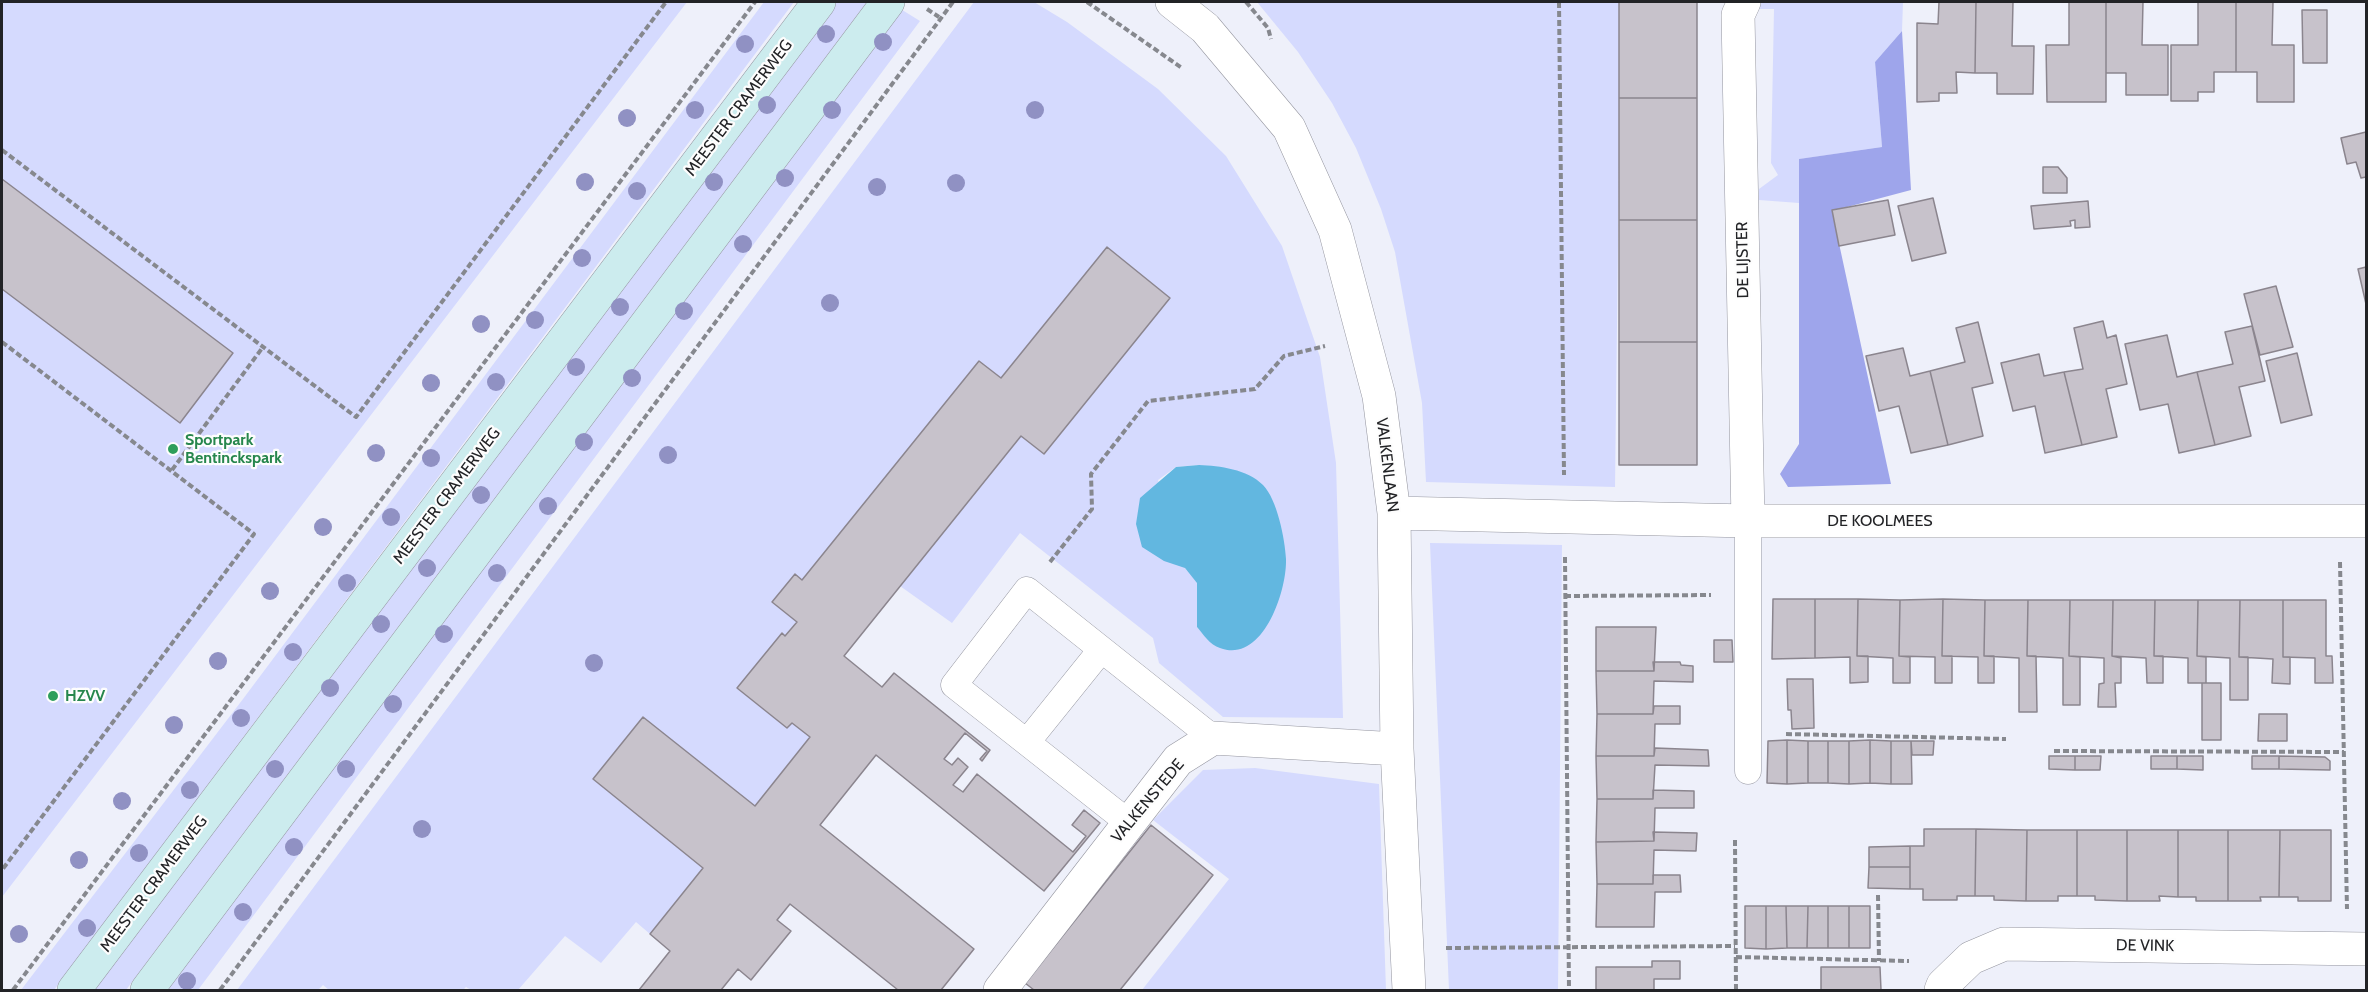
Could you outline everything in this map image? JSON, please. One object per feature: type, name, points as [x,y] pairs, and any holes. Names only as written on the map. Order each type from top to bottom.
[{"type":"main road","name":"MEESTER CRAMERWEG","points":[[74,990],[819,2]]},
{"type":"main road","points":[[147,990],[888,2]]},
{"type":"street","name":"VALKENLAAN","points":[[1172,2],[1205,28],[1289,128],[1335,230],[1379,396],[1394,513],[1397,748],[1408,990]]},
{"type":"street","name":"DE LIJSTER","points":[[1744,2],[1738,15],[1748,521]]},
{"type":"street","name":"DE KOOLMEES","points":[[1394,513],[1748,521],[2353,521]]},
{"type":"street","points":[[1213,738],[1397,748]]},
{"type":"street","name":"VALKENSTEDE","points":[[1000,990],[1178,760],[1213,738]]},
{"type":"street","name":"DE VINK","points":[[1941,990],[1943,985],[1966,963],[2004,944],[2357,949]]},
{"type":"lane","points":[[1748,521],[1749,771]]},
{"type":"lane","points":[[1129,823],[954,685],[1027,590],[1213,738]]},
{"type":"lane","points":[[1027,742],[1101,650]]},
{"type":"path","points":[[2,150],[356,417],[666,2]]},
{"type":"path","points":[[13,990],[755,2]]},
{"type":"path","points":[[219,990],[953,2]]},
{"type":"path","points":[[1027,590],[1092,509],[1091,474],[1148,401],[1255,389],[1284,356],[1363,338]]},
{"type":"path","points":[[2,342],[254,534],[2,870]]},
{"type":"path","points":[[172,470],[263,347]]},
{"type":"path","points":[[2353,521],[2344,752],[2357,949]]},
{"type":"path","points":[[1565,596],[1749,595]]},
{"type":"path","points":[[1749,733],[2006,740]]},
{"type":"path","points":[[2054,751],[2344,752]]},
{"type":"path","points":[[1735,840],[1736,990]]},
{"type":"path","points":[[1878,896],[1879,961]]},
{"type":"path","points":[[1407,948],[1735,946]]},
{"type":"path","points":[[1736,957],[1966,963]]},
{"type":"shaded area","name":"Sportpark Bentinckspark","points":[[2,2],[687,2],[2,897]]},
{"type":"shaded area","points":[[764,2],[794,2],[54,990],[21,990],[243,699]]},
{"type":"shaded area","points":[[833,2],[867,2],[126,990],[93,990]]},
{"type":"shaded area","points":[[974,2],[1034,2],[1067,22],[1158,89],[1226,156],[1282,246],[1320,357],[1336,463],[1343,718],[1223,717],[1159,663],[1153,638],[1020,533],[952,623],[900,586],[1021,436],[1044,454],[1170,298],[1107,247],[1001,378],[979,361],[802,580],[795,574],[772,602],[797,622],[737,688],[787,728],[792,723],[810,737],[755,806],[643,717],[593,779],[703,868],[650,934],[636,922],[601,963],[565,936],[518,990],[471,990],[466,987],[463,990],[329,990],[323,985],[318,990],[237,990]],"holes":[[[1199,465],[1211,642],[1197,627],[1198,583],[1185,568],[1158,480],[1176,467]]]},
{"type":"shaded area","points":[[1257,2],[1621,2],[1615,487],[1426,482],[1422,403],[1395,252],[1381,209],[1356,148],[1332,103],[1298,52]]},
{"type":"shaded area","points":[[1761,2],[1903,2],[1902,31],[1875,62],[1882,147],[1800,159],[1799,203],[1759,200],[1759,189],[1778,175],[1771,163],[1774,9],[1759,9]]},
{"type":"shaded area","points":[[899,8],[920,21],[198,990],[166,990]]},
{"type":"shaded area","points":[[1902,31],[1911,190],[1832,211],[1891,484],[1788,487],[1780,474],[1799,444],[1799,159],[1882,147],[1875,62]]},
{"type":"shaded area","points":[[1199,465],[1233,469],[1257,480],[1268,491],[1282,530],[1286,559],[1282,589],[1277,605],[1270,622],[1260,635],[1249,645],[1235,650],[1216,647],[1197,627],[1197,583],[1185,568],[1164,561],[1142,547],[1136,524],[1140,498],[1176,467]]},
{"type":"shaded area","points":[[1430,543],[1562,545],[1558,990],[1449,990]]},
{"type":"shaded area","points":[[1255,768],[1379,784],[1386,990],[1142,990],[1229,879],[1153,820],[1203,770]]},
{"type":"building","points":[[1619,2],[1697,2],[1697,98],[1619,98]]},
{"type":"building","points":[[1939,2],[1976,2],[1975,73],[1956,72],[1957,93],[1939,93],[1939,101],[1917,102],[1917,23],[1938,24]]},
{"type":"building","points":[[1976,2],[2013,2],[2012,46],[2034,46],[2033,94],[1997,94],[1997,73],[1975,73]]},
{"type":"building","points":[[2069,2],[2106,2],[2106,102],[2047,102],[2046,45],[2069,45]]},
{"type":"building","points":[[2106,2],[2143,2],[2142,45],[2168,45],[2168,95],[2126,95],[2126,73],[2106,73]]},
{"type":"building","points":[[2198,2],[2236,2],[2236,72],[2214,72],[2214,92],[2198,92],[2198,101],[2171,101],[2171,45],[2198,45]]},
{"type":"building","points":[[2236,2],[2273,2],[2272,45],[2294,45],[2294,102],[2257,102],[2257,72],[2236,72]]},
{"type":"building","points":[[2302,10],[2327,10],[2327,63],[2303,63]]},
{"type":"building","points":[[1619,98],[1697,98],[1697,220],[1619,220]]},
{"type":"building","points":[[2366,132],[2366,177],[2361,178],[2356,162],[2347,164],[2341,138]]},
{"type":"building","points":[[2043,167],[2058,167],[2067,178],[2067,193],[2043,193]]},
{"type":"building","points":[[2,179],[233,353],[180,423],[2,289]]},
{"type":"building","points":[[1933,198],[1946,253],[1912,261],[1898,206]]},
{"type":"building","points":[[1888,200],[1895,235],[1839,246],[1832,210]]},
{"type":"building","points":[[2088,201],[2090,227],[2075,228],[2075,220],[2070,221],[2071,226],[2034,229],[2031,206]]},
{"type":"building","points":[[1619,220],[1697,220],[1697,342],[1619,342]]},
{"type":"building","points":[[1107,247],[1170,298],[1044,454],[1021,436],[844,656],[882,687],[894,673],[990,750],[982,761],[980,759],[987,751],[965,733],[944,759],[952,765],[958,758],[968,767],[953,785],[963,792],[977,774],[1073,852],[1086,836],[1072,825],[1084,810],[1100,823],[1044,891],[876,755],[820,825],[974,949],[941,990],[898,990],[790,904],[777,920],[791,931],[751,980],[738,969],[721,990],[639,990],[670,951],[650,934],[703,868],[593,779],[643,717],[755,806],[810,737],[792,723],[787,728],[737,688],[782,633],[785,636],[797,622],[772,602],[795,574],[802,580],[979,361],[1001,378]]},
{"type":"building","points":[[2366,267],[2366,304],[2358,269]]},
{"type":"building","points":[[2276,286],[2293,347],[2260,355],[2244,294]]},
{"type":"building","points":[[2103,321],[2107,338],[2116,335],[2127,384],[2106,389],[2117,437],[2082,445],[2064,372],[2083,369],[2074,328]]},
{"type":"building","points":[[1978,322],[1993,383],[1972,388],[1983,436],[1948,445],[1930,371],[1965,362],[1956,328]]},
{"type":"building","points":[[2252,326],[2265,381],[2239,387],[2251,436],[2215,445],[2197,372],[2233,364],[2225,332]]},
{"type":"building","points":[[2167,335],[2177,377],[2197,372],[2215,445],[2179,453],[2168,404],[2140,410],[2125,344]]},
{"type":"building","points":[[1619,342],[1697,342],[1697,465],[1619,465]]},
{"type":"building","points":[[1903,348],[1910,376],[1930,371],[1948,445],[1911,453],[1899,406],[1879,411],[1866,356]]},
{"type":"building","points":[[2297,353],[2312,415],[2281,423],[2266,361]]},
{"type":"building","points":[[2039,354],[2044,376],[2064,372],[2082,445],[2045,453],[2035,406],[2013,411],[2001,363]]},
{"type":"building","points":[[1773,599],[1815,599],[1815,658],[1772,659]]},
{"type":"building","points":[[1815,599],[1858,599],[1857,656],[1868,656],[1868,682],[1850,683],[1850,657],[1815,658]]},
{"type":"building","points":[[1858,599],[1900,600],[1899,656],[1910,657],[1910,683],[1893,683],[1893,658],[1857,656]]},
{"type":"building","points":[[1943,599],[1985,600],[1984,656],[1994,656],[1994,683],[1978,683],[1978,657],[1942,656]]},
{"type":"building","points":[[1943,599],[1942,656],[1952,656],[1952,683],[1935,683],[1935,657],[1899,656],[1900,600]]},
{"type":"building","points":[[1985,600],[2028,600],[2027,656],[2036,656],[2037,712],[2019,712],[2019,658],[1984,656]]},
{"type":"building","points":[[2028,600],[2070,600],[2069,656],[2080,657],[2080,705],[2063,705],[2063,658],[2027,656]]},
{"type":"building","points":[[2070,600],[2113,600],[2112,656],[2121,658],[2121,683],[2115,683],[2116,707],[2098,707],[2099,684],[2104,683],[2104,658],[2069,656]]},
{"type":"building","points":[[2113,600],[2155,600],[2154,656],[2163,656],[2163,683],[2147,683],[2146,658],[2112,656]]},
{"type":"building","points":[[2155,600],[2198,600],[2197,656],[2206,657],[2206,683],[2188,683],[2188,658],[2154,656]]},
{"type":"building","points":[[2198,600],[2240,600],[2239,657],[2248,657],[2248,700],[2230,700],[2230,658],[2197,656]]},
{"type":"building","points":[[2240,600],[2283,600],[2283,657],[2290,657],[2290,684],[2272,683],[2273,659],[2239,657]]},
{"type":"building","points":[[2283,600],[2326,600],[2326,656],[2332,656],[2333,683],[2315,683],[2315,658],[2283,657]]},
{"type":"building","points":[[1596,627],[1656,627],[1654,671],[1596,671]]},
{"type":"building","points":[[1714,640],[1732,640],[1733,662],[1714,662]]},
{"type":"building","points":[[1653,662],[1680,662],[1681,665],[1693,666],[1693,682],[1654,681],[1653,714],[1597,714],[1596,671],[1654,671]]},
{"type":"building","points":[[1787,679],[1813,679],[1814,728],[1792,729],[1791,710],[1788,710]]},
{"type":"building","points":[[2202,683],[2221,683],[2221,740],[2202,740]]},
{"type":"building","points":[[1654,706],[1680,706],[1680,724],[1655,724],[1654,756],[1596,756],[1597,714],[1653,714]]},
{"type":"building","points":[[2259,714],[2287,714],[2287,741],[2258,741]]},
{"type":"building","points":[[1787,740],[1808,741],[1808,783],[1787,784]]},
{"type":"building","points":[[1787,740],[1787,784],[1767,783],[1768,741]]},
{"type":"building","points":[[1870,740],[1891,741],[1891,784],[1870,783]]},
{"type":"building","points":[[1870,740],[1870,783],[1849,784],[1849,741]]},
{"type":"building","points":[[1808,741],[1828,741],[1828,783],[1808,783]]},
{"type":"building","points":[[1828,741],[1849,741],[1849,784],[1828,783]]},
{"type":"building","points":[[1891,741],[1911,741],[1912,784],[1891,784]]},
{"type":"building","points":[[1911,741],[1934,741],[1933,755],[1912,755]]},
{"type":"building","points":[[1655,748],[1708,750],[1709,766],[1655,765],[1653,799],[1597,799],[1596,756],[1654,756]]},
{"type":"building","points":[[2049,756],[2075,756],[2075,770],[2049,769]]},
{"type":"building","points":[[2075,756],[2101,756],[2100,770],[2075,770]]},
{"type":"building","points":[[2151,756],[2177,756],[2177,769],[2151,769]]},
{"type":"building","points":[[2177,756],[2203,756],[2203,770],[2177,769]]},
{"type":"building","points":[[2252,756],[2279,756],[2279,769],[2252,769]]},
{"type":"building","points":[[2279,756],[2325,757],[2330,761],[2330,770],[2279,769]]},
{"type":"building","points":[[1653,790],[1694,791],[1694,808],[1655,808],[1654,841],[1596,842],[1597,799],[1653,799]]},
{"type":"building","points":[[1151,825],[1213,875],[1120,990],[1034,990],[1025,983]]},
{"type":"building","points":[[1924,829],[1976,829],[1975,896],[1957,896],[1957,900],[1923,900],[1923,889],[1910,889],[1910,846],[1924,846]]},
{"type":"building","points":[[1976,829],[2027,830],[2026,901],[1994,900],[1994,896],[1975,896]]},
{"type":"building","points":[[2027,830],[2077,830],[2077,896],[2058,896],[2058,901],[2026,901]]},
{"type":"building","points":[[2077,830],[2127,830],[2127,901],[2095,900],[2095,896],[2077,896]]},
{"type":"building","points":[[2127,830],[2178,830],[2178,897],[2159,896],[2160,901],[2127,901]]},
{"type":"building","points":[[2178,830],[2228,830],[2228,901],[2196,901],[2196,897],[2178,897]]},
{"type":"building","points":[[2228,830],[2280,830],[2279,897],[2260,897],[2261,901],[2228,901]]},
{"type":"building","points":[[2280,830],[2331,830],[2331,901],[2298,901],[2298,897],[2279,897]]},
{"type":"building","points":[[1653,832],[1697,833],[1696,851],[1654,850],[1653,884],[1597,884],[1596,842],[1654,841]]},
{"type":"building","points":[[1910,846],[1910,867],[1869,867],[1869,847]]},
{"type":"building","points":[[1869,867],[1910,867],[1910,889],[1868,888]]},
{"type":"building","points":[[1653,875],[1680,875],[1681,892],[1655,892],[1654,927],[1596,927],[1597,884],[1653,884]]},
{"type":"building","points":[[1745,906],[1766,906],[1766,949],[1745,948]]},
{"type":"building","points":[[1766,906],[1786,906],[1787,948],[1766,949]]},
{"type":"building","points":[[1786,906],[1808,906],[1807,948],[1787,948]]},
{"type":"building","points":[[1808,906],[1828,906],[1828,948],[1807,948]]},
{"type":"building","points":[[1828,906],[1849,906],[1849,948],[1828,948]]},
{"type":"building","points":[[1849,906],[1870,906],[1870,948],[1849,948]]},
{"type":"building","points":[[1652,961],[1680,961],[1680,979],[1654,979],[1654,990],[1596,990],[1596,967],[1652,967]]},
{"type":"building","points":[[1821,967],[1880,967],[1881,990],[1821,990]]},
{"type":"place","name":"Sportpark Bentinckspark","points":[[173,449]]},
{"type":"place","name":"HZVV","points":[[53,696]]}]
